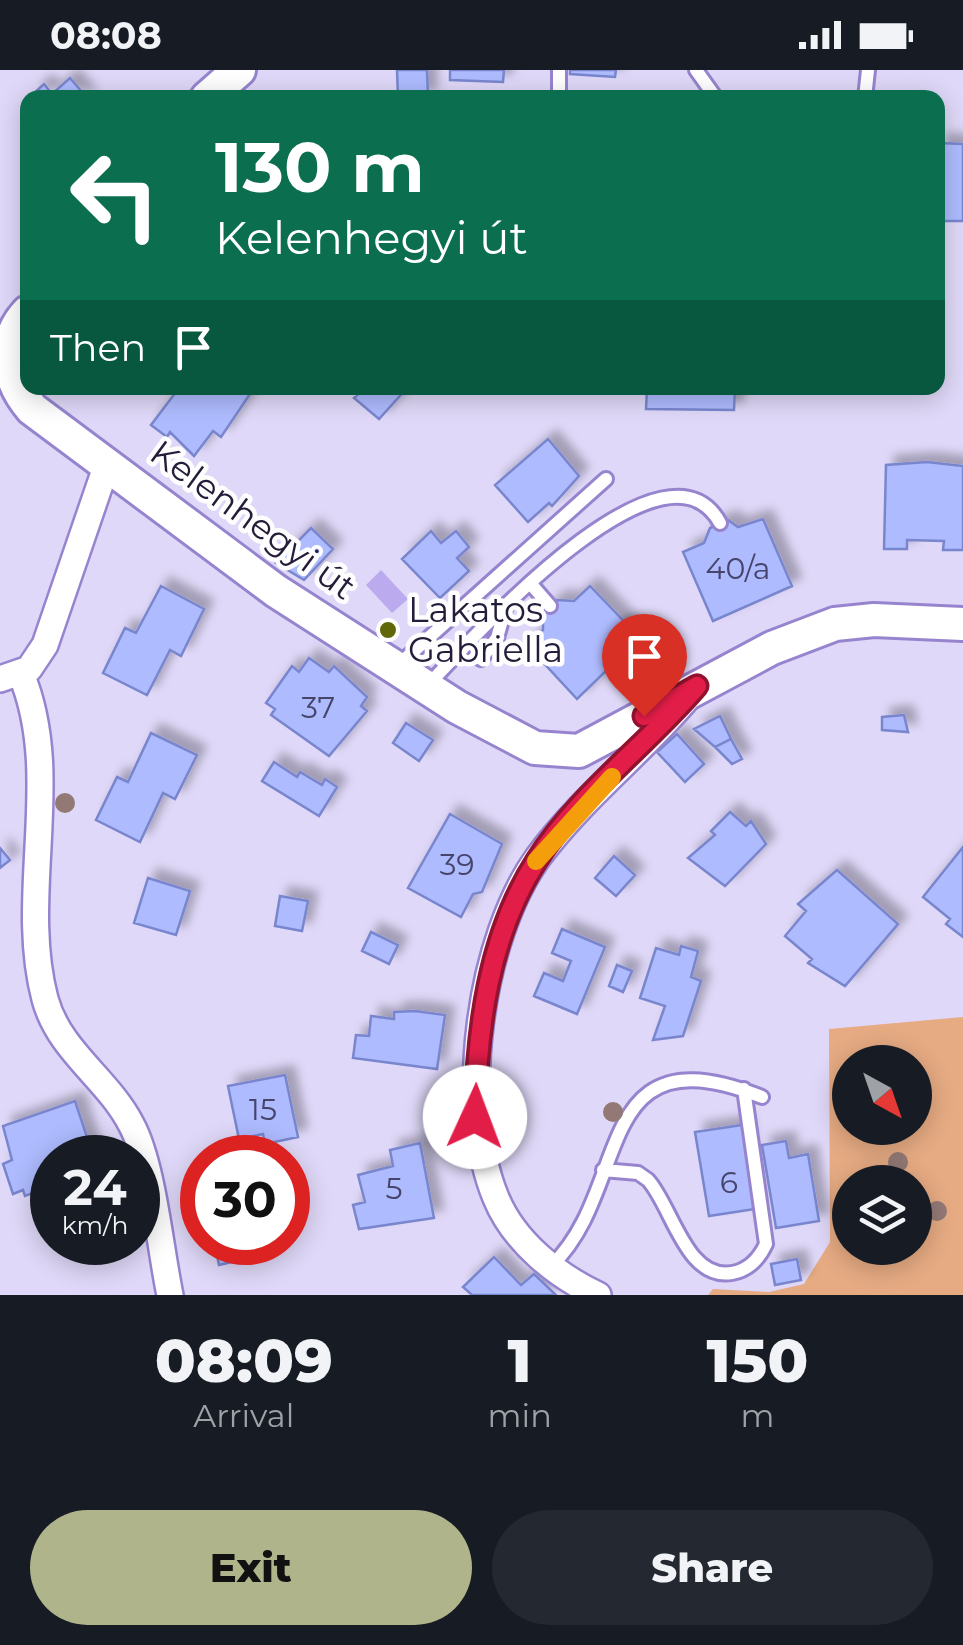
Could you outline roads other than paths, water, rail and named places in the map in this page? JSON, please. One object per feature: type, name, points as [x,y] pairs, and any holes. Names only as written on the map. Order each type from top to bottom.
[{"type":"street","points":[[216,90],[238,70]]},
{"type":"street","points":[[20,324],[11,337],[9,354],[20,392]]},
{"type":"street","points":[[21,395],[107,464]]},
{"type":"street","name":"Kelenhegyi út","points":[[10,677],[45,646],[107,464],[276,592],[426,687],[534,748],[553,752],[578,751],[697,686],[798,636],[834,624],[874,620],[963,624]]},
{"type":"street","points":[[10,677],[38,728],[39,955],[46,1000],[61,1037],[121,1108],[138,1138],[170,1295]]},
{"type":"street","points":[[598,1295],[573,1284],[551,1266],[516,1232],[496,1200],[475,1117],[477,1044],[491,969],[537,859],[697,686]]},
{"type":"lane","points":[[396,668],[606,478]]},
{"type":"lane","points":[[426,687],[530,583],[593,531],[637,506],[676,497],[697,500],[711,508],[720,523]]},
{"type":"lane","points":[[530,583],[550,606]]},
{"type":"lane","points":[[480,659],[497,638],[507,603]]},
{"type":"lane","points":[[551,1266],[588,1219],[602,1170],[625,1119],[659,1088],[691,1078],[762,1096]]},
{"type":"lane","points":[[602,1170],[638,1173],[648,1180],[688,1248],[706,1267],[726,1274],[747,1268],[766,1244],[744,1090]]},
{"type":"place","name":"Lakatos Gabriella","points":[[388,630]]}]
